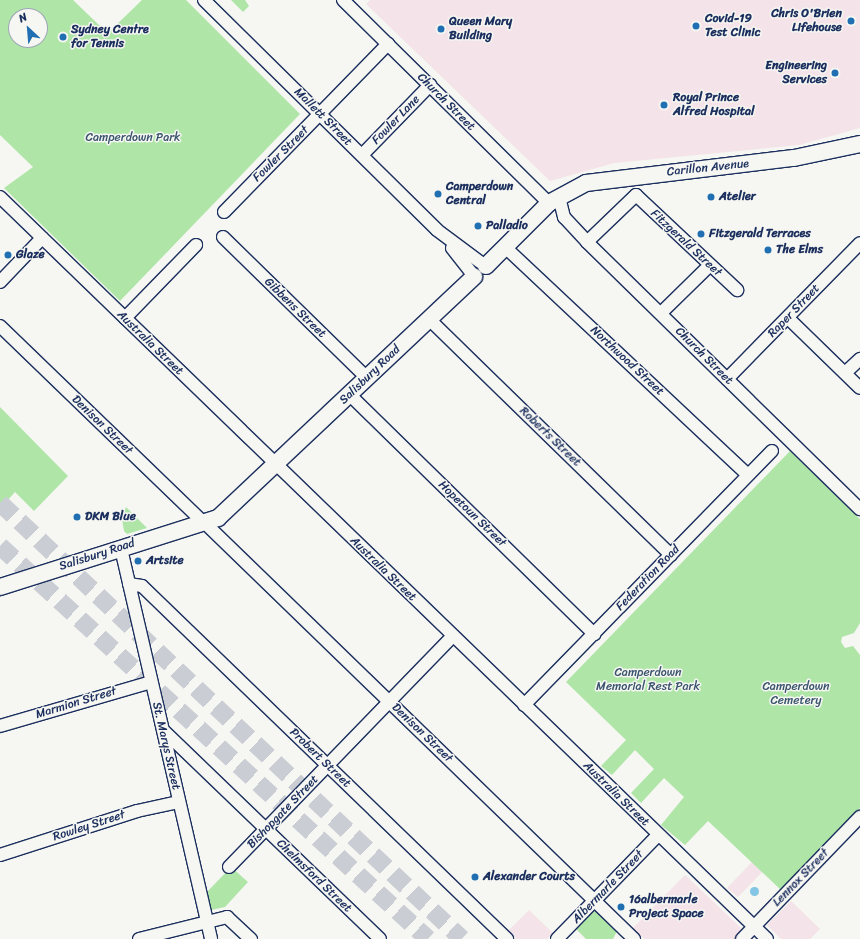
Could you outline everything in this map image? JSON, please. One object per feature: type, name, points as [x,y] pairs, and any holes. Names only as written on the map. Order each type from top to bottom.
[{"type":"main road","name":"Carillon Avenue","points":[[554,200],[594,181],[794,158],[860,144]]},
{"type":"main road","name":"Salisbury Road","points":[[0,587],[51,571],[122,553],[207,525],[228,510],[255,482],[272,470],[429,319],[478,269],[506,247],[554,200]]},
{"type":"main road","name":"Salisbury Road","points":[[51,571],[76,560],[207,525]]},
{"type":"street","name":"Mallett Street","points":[[204,0],[478,269]]},
{"type":"street","name":"Church Street","points":[[351,3],[388,44],[430,85],[554,200],[564,217],[587,242],[727,379],[858,503]]},
{"type":"street","name":"Fowler Street","points":[[224,212],[388,44]]},
{"type":"street","name":"Fowler Lane","points":[[362,155],[430,85]]},
{"type":"street","name":"Fitzgerald Street","points":[[587,242],[636,195],[709,266],[737,290]]},
{"type":"street","name":"Australia Street","points":[[0,197],[124,318],[272,470],[453,636],[767,939]]},
{"type":"street","name":"Gibbens Street","points":[[223,237],[368,378]]},
{"type":"street","points":[[0,282],[42,238]]},
{"type":"street","name":"Raper Street","points":[[727,379],[860,243]]},
{"type":"street","points":[[124,318],[196,245]]},
{"type":"street","name":"Northwood Street","points":[[506,247],[748,475]]},
{"type":"street","points":[[661,313],[709,266]]},
{"type":"street","points":[[788,318],[860,388]]},
{"type":"street","name":"Roberts Street","points":[[429,319],[671,555]]},
{"type":"street","name":"Denison Street","points":[[0,326],[634,939]]},
{"type":"street","points":[[845,373],[860,359]]},
{"type":"street","name":"Hopetoun Street","points":[[350,395],[594,634]]},
{"type":"street","name":"Federation Road","points":[[524,704],[772,451]]},
{"type":"street","name":"St. Marys Street","points":[[122,553],[211,939]]},
{"type":"street","name":"Probert Street","points":[[129,584],[142,586],[507,939]]},
{"type":"street","name":"Bishopgate Street","points":[[230,867],[453,636]]},
{"type":"street","name":"Marmion Street","points":[[0,726],[151,682]]},
{"type":"street","name":"Chelmsford Street","points":[[162,730],[380,939]]},
{"type":"street","name":"Rowley Street","points":[[0,855],[137,811],[179,802]]},
{"type":"street","name":"Lennox Street","points":[[742,939],[860,817]]},
{"type":"street","name":"Albermarle Street","points":[[557,939],[658,835]]},
{"type":"street","points":[[138,939],[227,917],[251,939]]},
{"type":"shaded area","name":"Royal Prince Alfred Hospital","points":[[370,0],[860,0],[860,128],[799,145],[614,163],[550,181],[366,4]]},
{"type":"shaded area","points":[[752,862],[762,872],[738,897],[727,888]]},
{"type":"shaded area","points":[[685,875],[741,928],[736,939],[644,939],[633,928]]},
{"type":"shaded area","points":[[791,901],[820,929],[810,939],[781,939],[767,925]]},
{"type":"shaded area","points":[[529,910],[553,933],[547,939],[516,939],[508,931]]},
{"type":"green space","name":"Camperdown Park","points":[[0,0],[73,0],[99,25],[111,30],[142,0],[186,0],[300,114],[120,301],[4,188],[33,167],[0,135]]},
{"type":"green space","points":[[231,0],[245,0],[249,6],[243,12]]},
{"type":"green space","points":[[0,407],[68,476],[34,511],[15,492],[8,500],[16,508],[0,513]]},
{"type":"green space","name":"Camperdown Memorial Rest Park","points":[[790,451],[860,519],[860,623],[854,633],[842,637],[841,642],[845,648],[853,646],[860,655],[860,808],[782,891],[708,821],[685,845],[661,825],[684,797],[664,778],[641,803],[631,793],[654,769],[635,750],[612,775],[601,766],[626,740],[566,682]]},
{"type":"green space","points":[[126,507],[147,528],[127,534],[124,531],[122,519]]},
{"type":"green space","points":[[231,867],[248,882],[225,907],[211,910],[207,892]]},
{"type":"green space","points":[[596,910],[617,931],[613,939],[586,939],[575,928]]},
{"type":"water","points":[[752,887],[756,887],[758,891],[756,895],[752,895],[750,893],[750,889]]},
{"type":"tunnel","points":[[0,503],[462,939]]},
{"type":"tunnel","points":[[0,546],[428,939]]},
{"type":"place","name":"Chris O'Brien Lifehouse","points":[[851,21]]},
{"type":"place","name":"Covid-19 Test Clinic","points":[[696,26]]},
{"type":"place","name":"Queen Mary Building","points":[[441,29]]},
{"type":"place","name":"Sydney Centre for Tennis","points":[[63,37]]},
{"type":"place","name":"Engineering Services","points":[[835,73]]},
{"type":"place","name":"Royal Prince Alfred Hospital","points":[[664,105]]},
{"type":"place","name":"Camperdown Central","points":[[438,194]]},
{"type":"place","name":"Atelier","points":[[711,197]]},
{"type":"place","name":"Palladio","points":[[478,226]]},
{"type":"place","name":"Fitzgerald Terraces","points":[[701,234]]},
{"type":"place","name":"The Elms","points":[[768,250]]},
{"type":"place","name":"Glaze","points":[[8,255]]},
{"type":"place","name":"DKM Blue","points":[[77,517]]},
{"type":"place","name":"Artsite","points":[[138,561]]},
{"type":"place","name":"Alexander Courts","points":[[475,877]]},
{"type":"place","name":"16albermarle Project Space","points":[[621,907]]},
{"type":"park label","name":"Camperdown Cemetery","points":[[796,694]]}]
